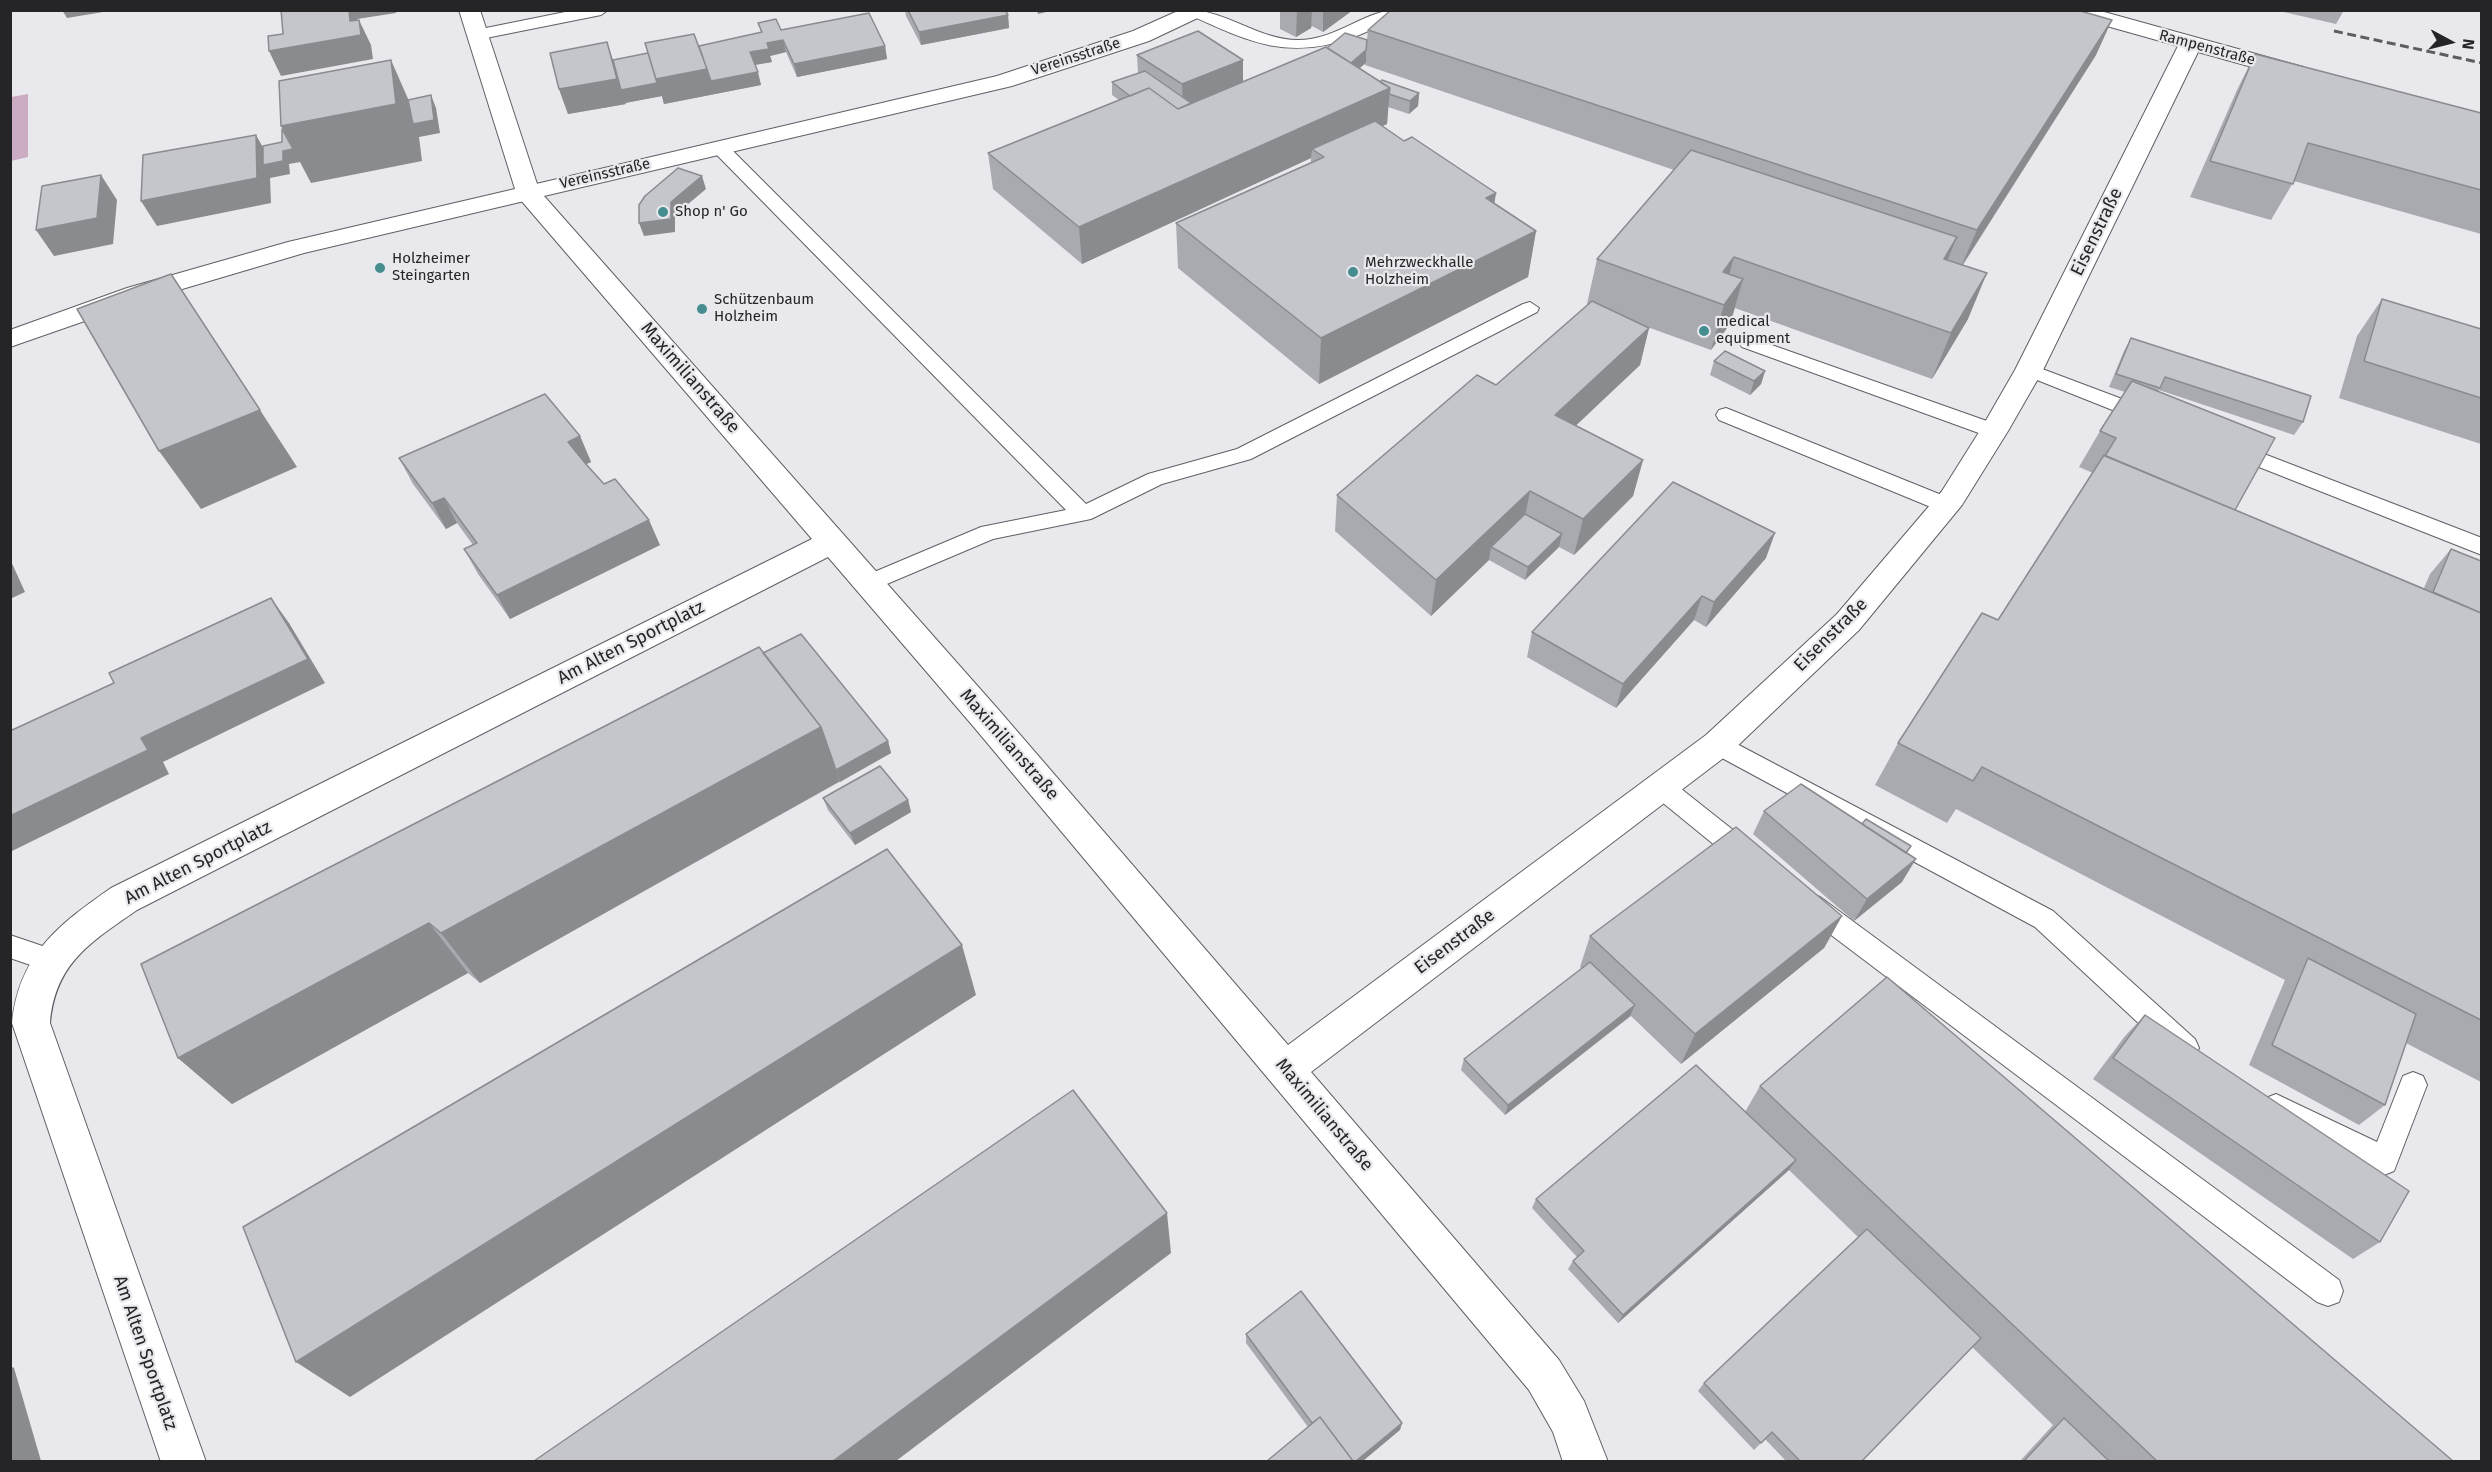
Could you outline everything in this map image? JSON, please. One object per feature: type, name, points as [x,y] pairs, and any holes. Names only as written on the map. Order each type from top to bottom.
[{"type":"street","name":"Maximilianstraße","points":[[469,10],[528,193],[1286,1069],[1544,1375],[1562,1401],[1578,1435],[1586,1461]]},
{"type":"street","name":"Rampenstraße","points":[[2071,10],[2314,77]]},
{"type":"street","name":"Vereinsstraße","points":[[10,339],[136,294],[297,247],[1004,81],[1079,58],[1197,11]]},
{"type":"street","name":"Eisenstraße","points":[[1286,1069],[1718,744],[1848,622],[1946,505],[1994,431],[2029,370],[2192,43]]},
{"type":"street","name":"Am Alten Sportplatz","points":[[184,1461],[31,1023],[31,1003],[51,960],[78,931],[124,899],[831,543]]},
{"type":"lane","points":[[476,35],[601,10]]},
{"type":"lane","points":[[1197,11],[1271,44],[1288,47],[1325,42],[1361,29],[1390,10]]},
{"type":"lane","points":[[720,148],[1083,514]]},
{"type":"lane","points":[[868,584],[989,532],[1083,514],[1155,478],[1245,453],[1530,308]]},
{"type":"lane","points":[[1749,343],[1994,431]]},
{"type":"lane","points":[[2029,370],[2163,422]]},
{"type":"lane","points":[[1726,416],[1946,505]]},
{"type":"lane","points":[[2218,443],[2481,547]]},
{"type":"lane","points":[[1718,744],[2044,919],[2201,1063]]},
{"type":"lane","points":[[1660,788],[1779,881],[2328,1291]]},
{"type":"lane","points":[[10,946],[51,960]]},
{"type":"lane","points":[[2249,1094],[2384,1161],[2413,1085]]},
{"type":"shaded area","points":[[28,94],[28,157],[11,161],[11,97]]},
{"type":"building","points":[[281,10],[349,10],[350,21],[359,20],[361,35],[269,51],[268,36],[283,34]]},
{"type":"building","points":[[908,10],[1005,10],[1008,15],[919,32]]},
{"type":"building","points":[[1391,10],[2077,10],[2112,20],[1977,230],[1368,30]]},
{"type":"building","points":[[869,13],[885,46],[794,64],[783,40],[767,43],[769,49],[750,52],[758,72],[711,81],[699,46],[762,32],[758,23],[776,19],[781,30]]},
{"type":"building","points":[[1198,31],[1243,60],[1182,84],[1137,55]]},
{"type":"building","points":[[1345,33],[1367,40],[1366,50],[1351,63],[1327,48]]},
{"type":"building","points":[[694,34],[707,69],[656,79],[645,43]]},
{"type":"building","points":[[607,42],[617,79],[559,89],[550,53]]},
{"type":"building","points":[[1326,47],[1390,88],[1079,227],[988,153],[1149,88],[1178,109]]},
{"type":"building","points":[[648,53],[657,83],[621,90],[613,60]]},
{"type":"building","points":[[2255,54],[2481,113],[2481,190],[2308,143],[2293,184],[2210,161]]},
{"type":"building","points":[[391,60],[396,104],[281,126],[279,81]]},
{"type":"building","points":[[1145,71],[1191,103],[1178,109],[1149,88],[1130,96],[1112,82]]},
{"type":"building","points":[[1382,80],[1419,93],[1410,101],[1389,94],[1390,88],[1380,82]]},
{"type":"building","points":[[431,95],[434,120],[413,124],[408,100]]},
{"type":"building","name":"Mehrzweckhalle Holzheim","points":[[1375,121],[1404,141],[1412,137],[1496,193],[1486,198],[1536,231],[1321,338],[1176,223],[1324,157],[1312,149]]},
{"type":"building","points":[[282,129],[293,149],[283,151],[283,161],[263,165],[263,146],[282,142]]},
{"type":"building","points":[[256,135],[257,178],[141,201],[143,155]]},
{"type":"building","points":[[1691,150],[1957,237],[1944,259],[1987,273],[1951,333],[1734,257],[1723,272],[1743,279],[1724,305],[1597,259]]},
{"type":"building","points":[[678,168],[702,176],[671,202],[671,219],[639,223],[639,205],[645,196]]},
{"type":"building","points":[[101,175],[97,218],[36,230],[42,186]]},
{"type":"building","points":[[171,274],[260,410],[159,451],[77,309]]},
{"type":"building","points":[[2382,299],[2481,329],[2481,398],[2364,361]]},
{"type":"building","points":[[1592,301],[1649,328],[1555,415],[1643,460],[1583,519],[1530,491],[1436,580],[1337,495],[1477,375],[1496,385]]},
{"type":"building","points":[[2131,338],[2311,396],[2303,422],[2165,377],[2160,388],[2116,374]]},
{"type":"building","points":[[1725,351],[1765,371],[1754,381],[1714,361]]},
{"type":"building","points":[[2132,381],[2275,438],[2235,510],[2105,456],[2116,438],[2100,431]]},
{"type":"building","points":[[545,394],[580,436],[568,442],[585,463],[604,484],[615,479],[649,520],[497,595],[464,549],[477,543],[444,498],[432,503],[399,458]]},
{"type":"building","points":[[2104,455],[2481,613],[2481,1020],[1982,767],[1973,781],[1898,743],[1982,613],[1998,620]]},
{"type":"building","points":[[1673,482],[1775,533],[1714,602],[1702,596],[1623,684],[1532,632]]},
{"type":"building","points":[[1525,514],[1562,534],[1528,567],[1491,547]]},
{"type":"building","points":[[2451,549],[2481,561],[2481,613],[2433,592]]},
{"type":"building","points":[[271,598],[308,659],[141,738],[148,750],[10,816],[10,731],[114,683],[109,673]]},
{"type":"building","points":[[801,634],[888,741],[836,770],[821,727],[763,653]]},
{"type":"building","points":[[759,647],[821,727],[441,933],[429,923],[178,1058],[141,964]]},
{"type":"building","points":[[880,766],[908,800],[850,833],[823,798]]},
{"type":"building","points":[[1801,784],[1916,859],[1867,899],[1764,811]]},
{"type":"building","points":[[1866,819],[1911,846],[1906,853],[1862,824]]},
{"type":"building","points":[[1736,827],[1842,916],[1695,1034],[1590,936]]},
{"type":"building","points":[[887,849],[962,945],[296,1362],[243,1227]]},
{"type":"building","points":[[2308,958],[2416,1014],[2385,1105],[2272,1045]]},
{"type":"building","points":[[1590,962],[1635,1005],[1508,1105],[1464,1059]]},
{"type":"building","points":[[1887,977],[2453,1461],[2157,1461],[1760,1086]]},
{"type":"building","points":[[2145,1015],[2409,1191],[2380,1242],[2113,1058]]},
{"type":"building","points":[[1696,1065],[1796,1160],[1623,1315],[1573,1261],[1584,1251],[1536,1199]]},
{"type":"building","points":[[1073,1090],[1167,1213],[833,1461],[534,1461]]},
{"type":"building","points":[[1867,1229],[1981,1338],[1862,1461],[1800,1461],[1772,1432],[1761,1443],[1704,1383]]},
{"type":"building","points":[[1301,1291],[1402,1423],[1356,1461],[1353,1461],[1320,1417],[1312,1423],[1246,1334]]},
{"type":"building","points":[[1320,1417],[1353,1461],[1267,1461]]},
{"type":"building","points":[[2064,1418],[2109,1461],[2024,1461]]},
{"type":"railway","points":[[2334,31],[2482,63]]},
{"type":"place","name":"Shop n' Go","points":[[663,212]]},
{"type":"place","name":"Holzheimer Steingarten","points":[[380,268]]},
{"type":"place","name":"Mehrzweckhalle Holzheim","points":[[1353,272]]},
{"type":"place","name":"Schützenbaum Holzheim","points":[[702,309]]},
{"type":"place","name":"medical equipment","points":[[1704,331]]}]
